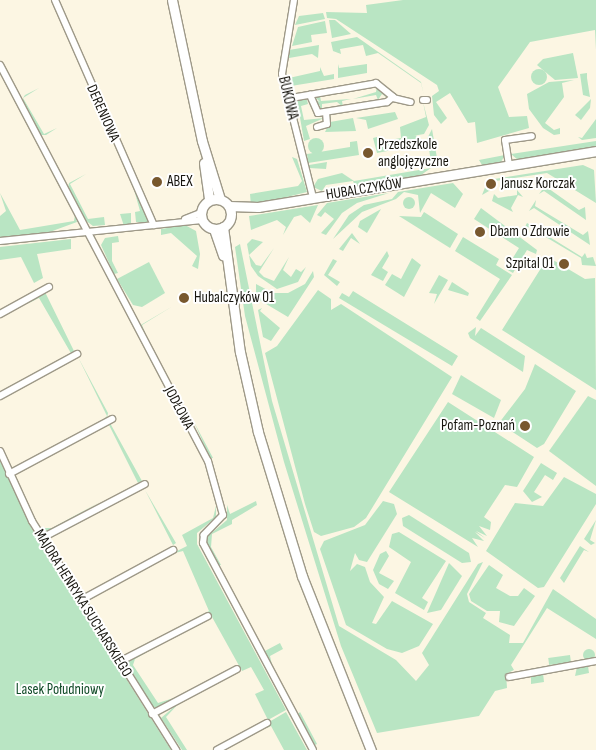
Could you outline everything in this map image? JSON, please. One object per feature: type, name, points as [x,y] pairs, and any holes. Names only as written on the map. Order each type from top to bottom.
[{"type":"main road","points":[[172,0],[202,141],[220,199],[228,206],[231,217],[219,228]]},
{"type":"main road","points":[[202,141],[209,200],[201,216],[219,228],[228,269],[242,361],[280,507],[364,736],[371,750]]},
{"type":"main road","name":"HUBALCZYKÓW","points":[[228,206],[250,208],[596,151]]},
{"type":"main road","points":[[209,200],[220,199]]},
{"type":"main road","name":"HUBALCZYKÓW","points":[[231,217],[250,208]]},
{"type":"main road","points":[[364,736],[366,750]]},
{"type":"street","name":"DERENIOWA","points":[[55,0],[154,225]]},
{"type":"street","name":"BUKOWA","points":[[294,0],[292,26],[281,56],[287,99],[314,197]]},
{"type":"street","name":"JODŁOWA","points":[[0,64],[208,460],[223,515],[204,535],[203,543],[312,750]]},
{"type":"street","points":[[287,99],[379,83],[391,92],[393,98]]},
{"type":"street","points":[[310,95],[314,111],[326,112],[393,98],[411,102]]},
{"type":"street","points":[[317,127],[327,124],[326,112]]},
{"type":"street","points":[[510,165],[505,140],[532,136]]},
{"type":"street","points":[[0,241],[154,225],[201,216]]},
{"type":"street","points":[[0,314],[49,287]]},
{"type":"street","points":[[0,396],[78,354]]},
{"type":"street","points":[[8,474],[112,419]]},
{"type":"street","name":"MAJORA HENRYKA SUCHARSKIEGO","points":[[0,451],[8,474],[42,538],[176,750]]},
{"type":"street","points":[[42,538],[146,484]]},
{"type":"street","points":[[81,600],[173,550]]},
{"type":"street","points":[[120,662],[208,616]]},
{"type":"street","points":[[509,677],[596,661]]},
{"type":"street","points":[[152,714],[237,669]]},
{"type":"street","points":[[216,750],[267,723]]},
{"type":"green space","points":[[403,0],[596,0],[596,50],[595,30],[530,42],[498,87],[509,117],[527,116],[529,128],[477,143],[475,122],[468,123],[450,93],[436,102],[447,118],[441,124],[434,115],[432,96],[439,91],[437,85],[336,19],[327,18],[326,12],[367,13],[366,5]]},
{"type":"green space","points":[[323,13],[325,19],[295,25],[299,16]]},
{"type":"green space","points":[[329,20],[335,20],[351,34],[332,38]]},
{"type":"green space","points":[[325,21],[327,33],[311,35],[312,42],[292,46],[298,27]]},
{"type":"green space","points":[[357,37],[421,82],[424,96],[421,83],[378,53],[366,56],[363,45],[340,49],[341,54],[333,51],[331,42]]},
{"type":"green space","points":[[319,45],[318,58],[312,54],[289,58],[289,50]]},
{"type":"green space","points":[[573,53],[578,78],[555,80],[537,65],[543,59]]},
{"type":"green space","points":[[338,64],[339,68],[367,64],[367,73],[338,78]]},
{"type":"green space","points":[[320,67],[324,76],[334,74],[334,79],[291,86],[289,78],[320,71]]},
{"type":"green space","points":[[539,69],[545,71],[547,77],[545,83],[539,85],[533,83],[531,77],[533,71]]},
{"type":"green space","points":[[587,73],[590,97],[583,95],[580,74]]},
{"type":"green space","points":[[574,80],[562,83],[564,97],[545,123],[554,130],[560,128],[560,134],[554,135],[543,128],[529,109],[527,94],[549,82]]},
{"type":"green space","points":[[377,86],[387,98],[382,94],[378,100],[376,95],[353,99],[376,92]]},
{"type":"green space","points":[[320,96],[321,101],[351,99],[342,101],[343,107],[337,102],[322,104],[322,110],[319,109],[320,105],[316,105],[315,100],[320,102],[316,98]]},
{"type":"green space","points":[[23,98],[44,134],[57,128],[46,135],[40,134]]},
{"type":"green space","points":[[591,99],[590,108],[581,120],[575,115]]},
{"type":"green space","points":[[297,100],[307,100],[308,104],[301,106],[304,120],[324,118],[306,126],[310,139],[304,141]]},
{"type":"green space","points":[[423,102],[429,125],[424,134],[401,138],[400,127],[426,117]]},
{"type":"green space","points":[[395,112],[398,119],[368,129],[366,120],[356,118]]},
{"type":"green space","points":[[353,118],[356,131],[325,132],[330,122]]},
{"type":"green space","points":[[596,119],[596,138],[582,140],[578,137],[582,138]]},
{"type":"green space","points":[[432,129],[438,164],[432,166],[427,139]]},
{"type":"green space","points":[[410,135],[416,135],[421,140],[419,149],[410,151],[405,146],[405,140]]},
{"type":"green space","points":[[377,137],[378,142],[401,138],[403,148],[377,153],[373,138]]},
{"type":"green space","points":[[313,138],[319,138],[324,143],[322,152],[313,154],[308,149],[308,143]]},
{"type":"green space","points":[[357,141],[359,155],[308,163],[307,154],[350,147],[350,142]]},
{"type":"green space","points":[[596,141],[596,147],[518,160],[511,154]]},
{"type":"green space","points":[[505,155],[501,162],[482,165],[479,160]]},
{"type":"green space","points":[[292,157],[297,159],[307,192],[251,206],[250,194],[298,186],[302,181]]},
{"type":"green space","points":[[327,162],[326,169],[309,168],[309,165]]},
{"type":"green space","points":[[583,165],[594,170],[596,203],[547,173],[496,181],[496,187],[482,195],[488,180]]},
{"type":"green space","points":[[431,168],[421,175],[355,186],[353,181],[326,185],[322,191],[313,187],[318,179],[342,173],[354,181]]},
{"type":"green space","points":[[86,174],[70,184],[88,219],[104,217],[105,225],[93,226],[85,220],[68,188],[69,183]]},
{"type":"green space","points":[[453,183],[463,194],[455,208],[431,193],[420,213],[418,195],[404,192],[396,199],[362,212],[333,239],[349,215],[364,205],[392,199],[398,192]]},
{"type":"green space","points":[[133,186],[149,222],[136,222],[135,212],[140,211]]},
{"type":"green space","points":[[545,186],[579,210],[585,207],[586,220],[544,191],[539,194]]},
{"type":"green space","points":[[517,190],[523,197],[518,195],[511,208],[513,212],[492,201],[494,194],[498,198],[517,195]]},
{"type":"green space","points":[[0,193],[20,230],[74,221],[75,215],[77,222],[47,233],[0,238],[0,216],[6,211]]},
{"type":"green space","points":[[389,193],[357,203],[342,213],[326,235],[321,233],[334,219],[325,212],[321,217],[317,215],[327,203]]},
{"type":"green space","points":[[407,197],[411,197],[415,203],[411,209],[407,209],[403,205],[403,201]]},
{"type":"green space","points":[[536,200],[535,206],[583,235],[588,231],[590,245],[534,208],[529,211]]},
{"type":"green space","points":[[318,205],[310,223],[301,215],[294,217],[283,235],[286,227],[277,220],[251,230],[249,216]]},
{"type":"green space","points":[[481,208],[537,250],[536,254],[527,250],[513,273],[506,269],[519,248],[474,219]]},
{"type":"green space","points":[[381,209],[367,233],[358,227],[360,221]]},
{"type":"green space","points":[[424,212],[458,234],[450,248],[399,216],[421,217]]},
{"type":"green space","points":[[131,213],[131,223],[124,226],[120,214]]},
{"type":"green space","points":[[527,223],[582,257],[585,253],[587,258],[593,257],[596,266],[582,265],[581,258],[529,227],[524,229]]},
{"type":"green space","points":[[185,225],[196,231],[200,254],[198,269],[192,266],[197,256],[171,233],[161,235],[161,229]]},
{"type":"green space","points":[[352,233],[360,244],[351,238],[343,251],[339,249]]},
{"type":"green space","points":[[118,236],[119,242],[112,243],[112,261],[118,273],[114,274],[101,245],[105,238]]},
{"type":"green space","points":[[463,237],[499,259],[496,265],[512,275],[480,321],[476,318],[500,279],[455,251]]},
{"type":"green space","points":[[71,239],[71,249],[37,254],[43,278],[34,283],[21,257],[0,260],[0,247]]},
{"type":"green space","points":[[252,239],[263,242],[249,255],[247,244]]},
{"type":"green space","points":[[240,244],[272,401],[339,626],[396,660],[416,681],[429,665],[422,653],[478,564],[483,562],[467,594],[469,602],[486,613],[483,618],[510,635],[509,643],[523,643],[553,589],[596,619],[596,639],[547,608],[511,665],[514,670],[506,674],[507,688],[495,691],[479,716],[377,733],[341,646],[284,462],[245,316],[235,247]]},
{"type":"green space","points":[[274,248],[259,272],[264,277],[274,281],[289,257],[283,270],[291,277],[296,269],[301,272],[306,267],[298,282],[277,289],[258,276],[251,266],[249,255],[256,265],[261,266]]},
{"type":"green space","points":[[387,251],[389,256],[382,268],[388,272],[383,281],[371,275]]},
{"type":"green space","points":[[548,257],[585,279],[595,278],[596,390],[502,330]]},
{"type":"green space","points":[[412,258],[421,265],[404,297],[385,285],[392,274],[401,279]]},
{"type":"green space","points":[[333,259],[337,261],[328,275],[340,282],[337,286],[324,275]]},
{"type":"green space","points":[[149,262],[165,293],[142,307],[133,305],[117,279]]},
{"type":"green space","points":[[313,271],[314,277],[288,317],[256,298],[256,284],[273,293],[288,293],[305,284]]},
{"type":"green space","points":[[439,275],[448,280],[434,304],[437,294],[429,293]]},
{"type":"green space","points":[[452,282],[469,293],[468,296],[448,290]]},
{"type":"green space","points":[[318,290],[331,299],[331,310],[341,304],[452,377],[366,518],[354,527],[321,536],[314,532],[305,504],[265,353],[277,346]]},
{"type":"green space","points":[[353,291],[458,356],[452,366],[339,298],[342,293],[349,297]]},
{"type":"green space","points":[[45,292],[74,351],[72,355],[39,298],[27,304]]},
{"type":"green space","points":[[173,306],[142,325],[150,345],[139,326]]},
{"type":"green space","points":[[262,308],[260,311],[280,328],[271,341],[263,337],[258,310]]},
{"type":"green space","points":[[476,327],[475,336],[481,328],[525,356],[523,372],[470,338],[468,333]]},
{"type":"green space","points":[[78,357],[108,413],[107,418],[102,421],[107,416]]},
{"type":"green space","points":[[535,364],[576,391],[544,444],[537,448],[499,423],[525,389]]},
{"type":"green space","points":[[461,375],[501,400],[494,418],[452,394]]},
{"type":"green space","points":[[588,396],[596,400],[596,486],[549,451]]},
{"type":"green space","points":[[448,402],[534,457],[517,487],[505,485],[484,517],[491,522],[490,530],[479,526],[487,536],[476,531],[485,538],[475,532],[484,541],[472,538],[478,547],[389,492]]},
{"type":"green space","points":[[194,422],[213,458],[210,458]]},
{"type":"green space","points":[[110,423],[142,481],[138,483],[109,425],[105,425]]},
{"type":"green space","name":"Lasek Południowy","points":[[0,461],[32,529],[171,750],[0,750]]},
{"type":"green space","points":[[541,463],[557,473],[553,480],[545,475],[534,492],[542,497],[532,502],[523,491]]},
{"type":"green space","points":[[564,477],[596,494],[596,504],[544,587],[538,588],[486,551],[515,503],[543,506]]},
{"type":"green space","points":[[145,490],[176,543],[163,552],[173,545]]},
{"type":"green space","points":[[256,501],[257,505],[232,520],[232,524],[212,534],[211,547],[221,565],[218,565],[207,543],[208,536],[227,520],[227,505],[230,514]]},
{"type":"green space","points":[[383,501],[394,504],[397,514],[367,562],[359,560],[355,553],[350,571],[357,564],[365,567],[370,582],[384,597],[372,623],[376,624],[392,601],[433,624],[419,646],[402,653],[387,649],[346,625],[320,549],[324,541],[365,525]]},
{"type":"green space","points":[[100,502],[48,532],[42,528],[52,528]]},
{"type":"green space","points":[[216,506],[216,517],[197,533],[197,544],[286,710],[268,720],[255,694],[264,690],[251,667],[242,671],[212,617],[201,623],[206,613],[170,631],[209,611],[183,551],[171,554],[187,546],[182,535],[213,518]]},
{"type":"green space","points":[[409,515],[469,553],[471,562],[462,563],[403,526],[402,518]]},
{"type":"green space","points":[[596,520],[590,540],[595,543],[591,545],[584,539]]},
{"type":"green space","points":[[399,532],[446,561],[422,598],[428,602],[424,610],[395,593],[411,562],[389,547],[392,534]]},
{"type":"green space","points":[[580,546],[589,552],[584,550],[564,583],[560,578]]},
{"type":"green space","points":[[386,551],[389,556],[379,573],[394,581],[388,589],[379,584],[373,570],[380,554]]},
{"type":"green space","points":[[449,563],[462,576],[441,610],[427,613]]},
{"type":"green space","points":[[489,565],[503,575],[496,588],[510,596],[518,596],[524,588],[535,596],[514,626],[499,622],[500,611],[487,611],[471,601],[469,594]]},
{"type":"green space","points":[[280,643],[283,649],[270,656],[273,669],[263,652]]},
{"type":"green space","points":[[156,647],[135,659],[133,665],[158,703],[180,696],[157,708],[152,706],[126,662]]},
{"type":"green space","points":[[589,649],[595,655],[589,661],[583,655]]},
{"type":"green space","points":[[570,655],[571,662],[549,665],[548,658]]},
{"type":"green space","points":[[588,666],[589,673],[575,676],[577,667]]},
{"type":"green space","points":[[543,673],[544,682],[531,684],[531,675]]},
{"type":"green space","points":[[181,701],[166,717],[187,750],[182,750],[161,718]]},
{"type":"green space","points":[[286,712],[307,750],[284,750],[271,726],[267,728],[269,722]]},
{"type":"green space","points":[[300,712],[317,744],[315,745],[298,714]]},
{"type":"place","name":"Przedszkole anglojęzyczne","points":[[368,153]]},
{"type":"place","name":"ABEX","points":[[157,182]]},
{"type":"place","name":"Janusz Korczak","points":[[491,184]]},
{"type":"place","name":"Dbam o Zdrowie","points":[[480,232]]},
{"type":"place","name":"Szpital 01","points":[[564,264]]},
{"type":"place","name":"Hubalczyków 01","points":[[184,298]]},
{"type":"place","name":"Pofam-Poznań","points":[[525,426]]}]
